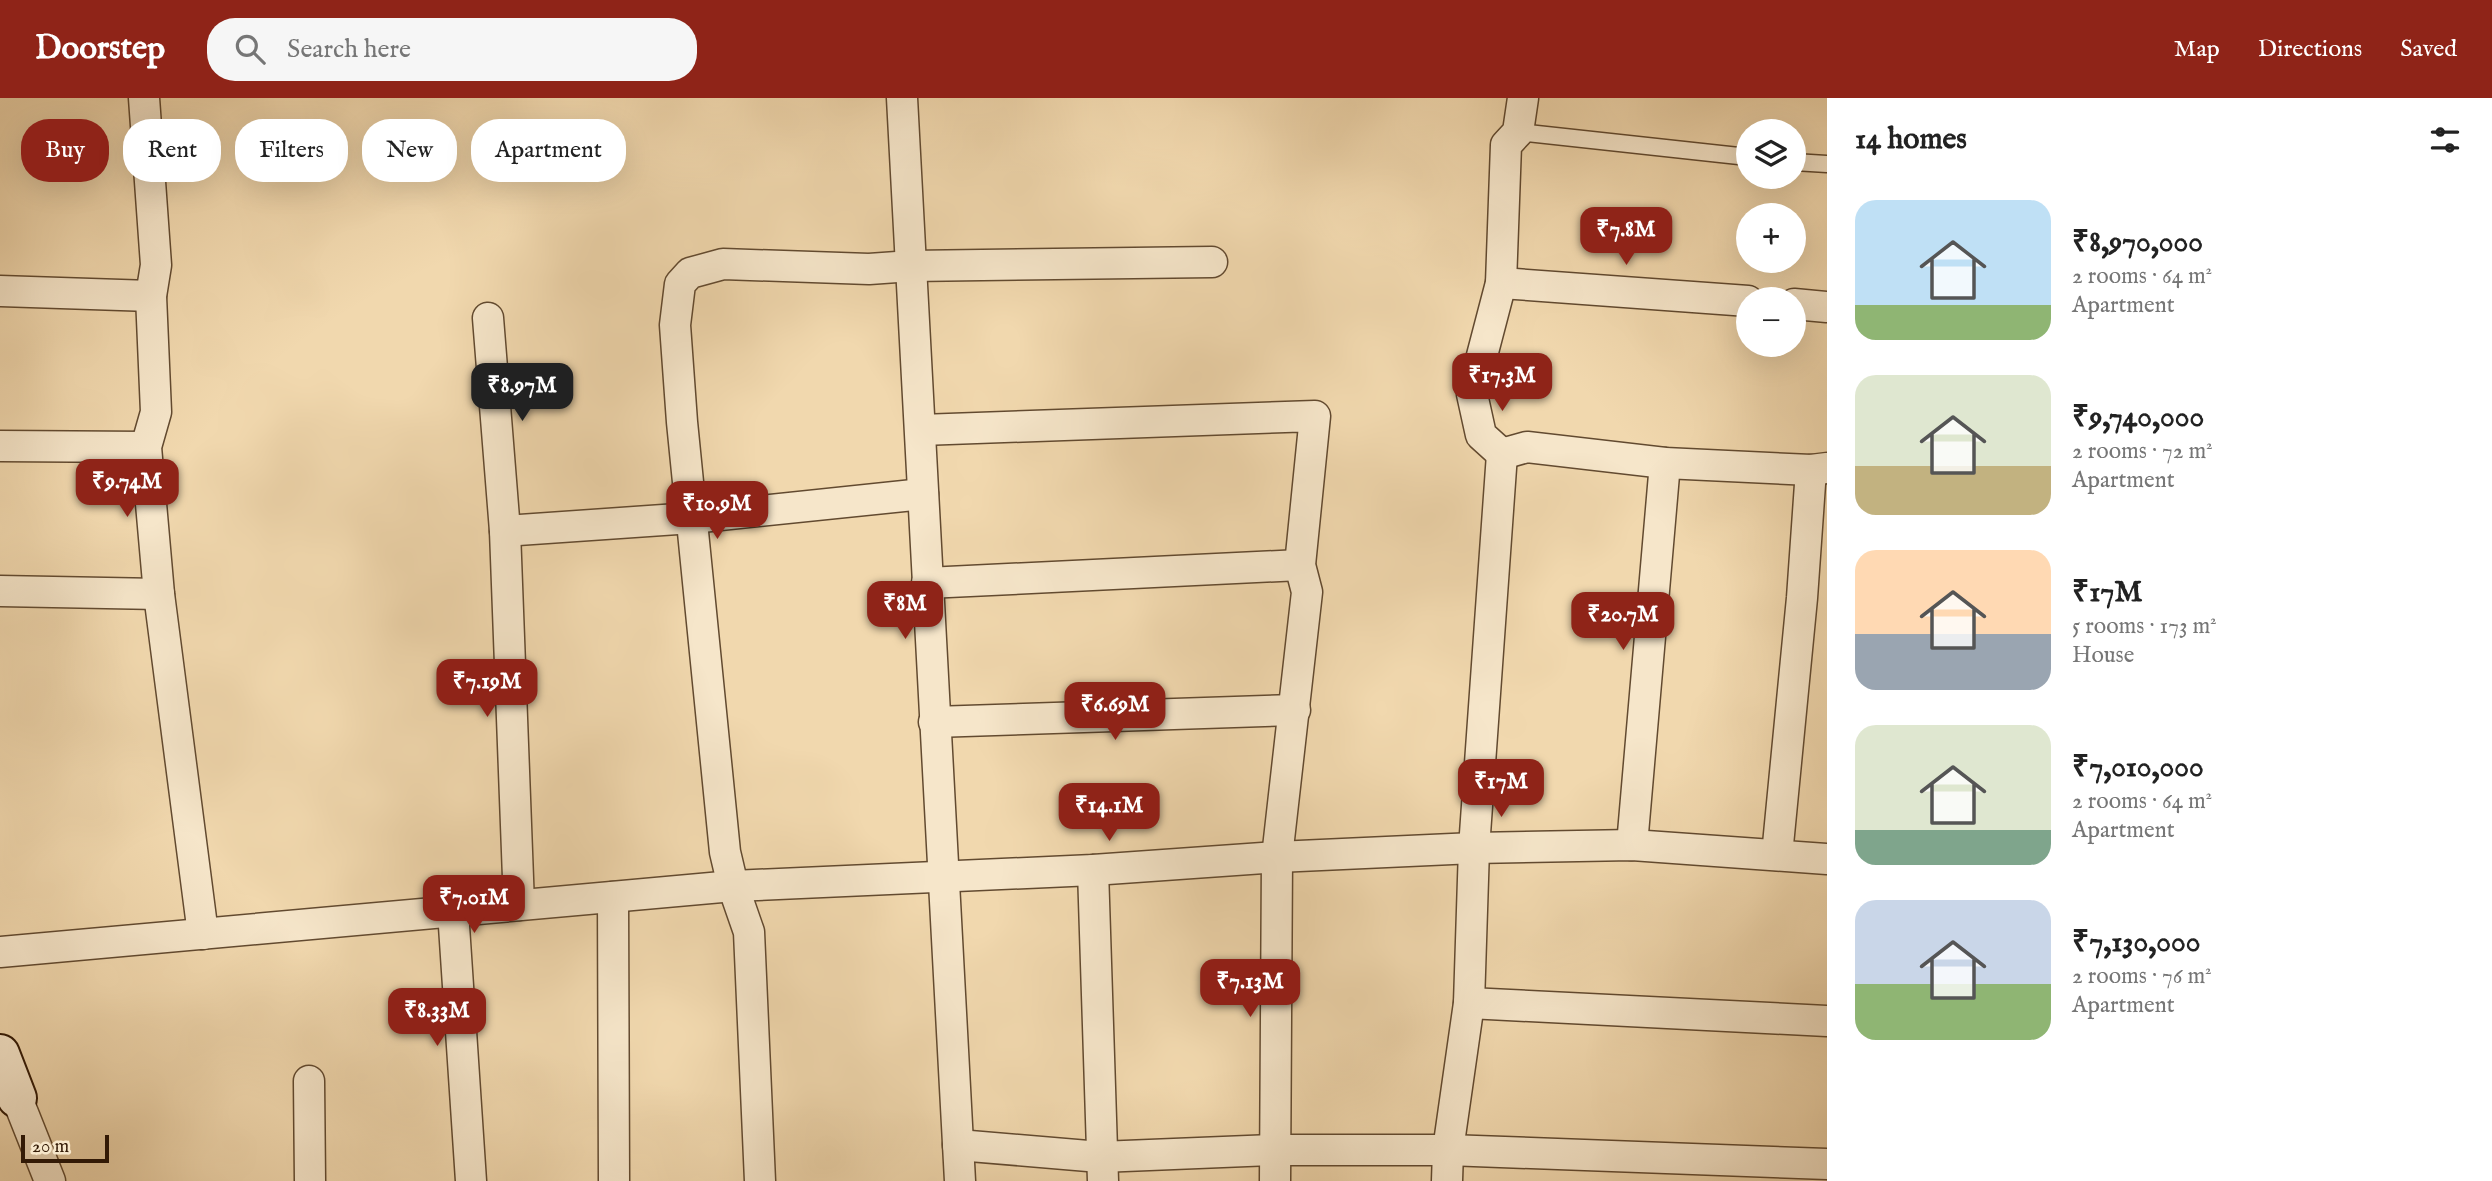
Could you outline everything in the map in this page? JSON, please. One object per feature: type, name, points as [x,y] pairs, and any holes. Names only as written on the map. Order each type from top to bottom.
[{"type":"street","points":[[144,98],[156,265],[151,296],[156,412],[146,446],[159,594],[203,934]]},
{"type":"street","points":[[902,98],[960,1181]]},
{"type":"street","points":[[1502,454],[1480,435],[1472,394],[1500,283],[1506,145],[1518,132],[1524,98]]},
{"type":"street","points":[[760,1181],[749,932],[733,886],[725,852],[675,325],[680,284],[690,273],[723,264],[869,269],[911,266],[1212,262]]},
{"type":"street","points":[[1500,283],[1736,300]]},
{"type":"street","points":[[0,291],[151,296]]},
{"type":"street","points":[[1806,305],[1827,307]]},
{"type":"street","points":[[488,318],[505,531],[519,905]]},
{"type":"street","points":[[921,429],[1315,416],[1300,565],[1307,592],[1277,857],[1275,1181]]},
{"type":"street","points":[[0,446],[146,446]]},
{"type":"street","points":[[1502,454],[1527,447],[1665,463],[1819,469],[1814,599],[1777,855]]},
{"type":"street","points":[[1447,1181],[1448,1150],[1469,1003],[1474,848],[1502,454]]},
{"type":"street","points":[[1632,845],[1665,463]]},
{"type":"street","points":[[505,531],[692,518],[923,494]]},
{"type":"street","points":[[927,583],[1300,565]]},
{"type":"street","points":[[0,591],[159,594]]},
{"type":"street","points":[[934,723],[1295,710]]},
{"type":"street","points":[[0,952],[733,886],[1093,870],[1277,857],[1474,848],[1632,845],[1827,859]]},
{"type":"street","points":[[1093,870],[1102,1169]]},
{"type":"street","points":[[613,897],[614,1181]]},
{"type":"street","points":[[453,911],[471,1181]]},
{"type":"street","points":[[1469,1003],[1827,1021]]},
{"type":"street","points":[[0,1054],[50,1181]]},
{"type":"street","points":[[309,1081],[310,1181]]},
{"type":"street","points":[[958,1145],[1102,1169],[1274,1150],[1448,1150],[1827,1164]]},
{"type":"lane","points":[[1518,132],[1736,156]]},
{"type":"lane","points":[[1806,163],[1827,164]]}]
